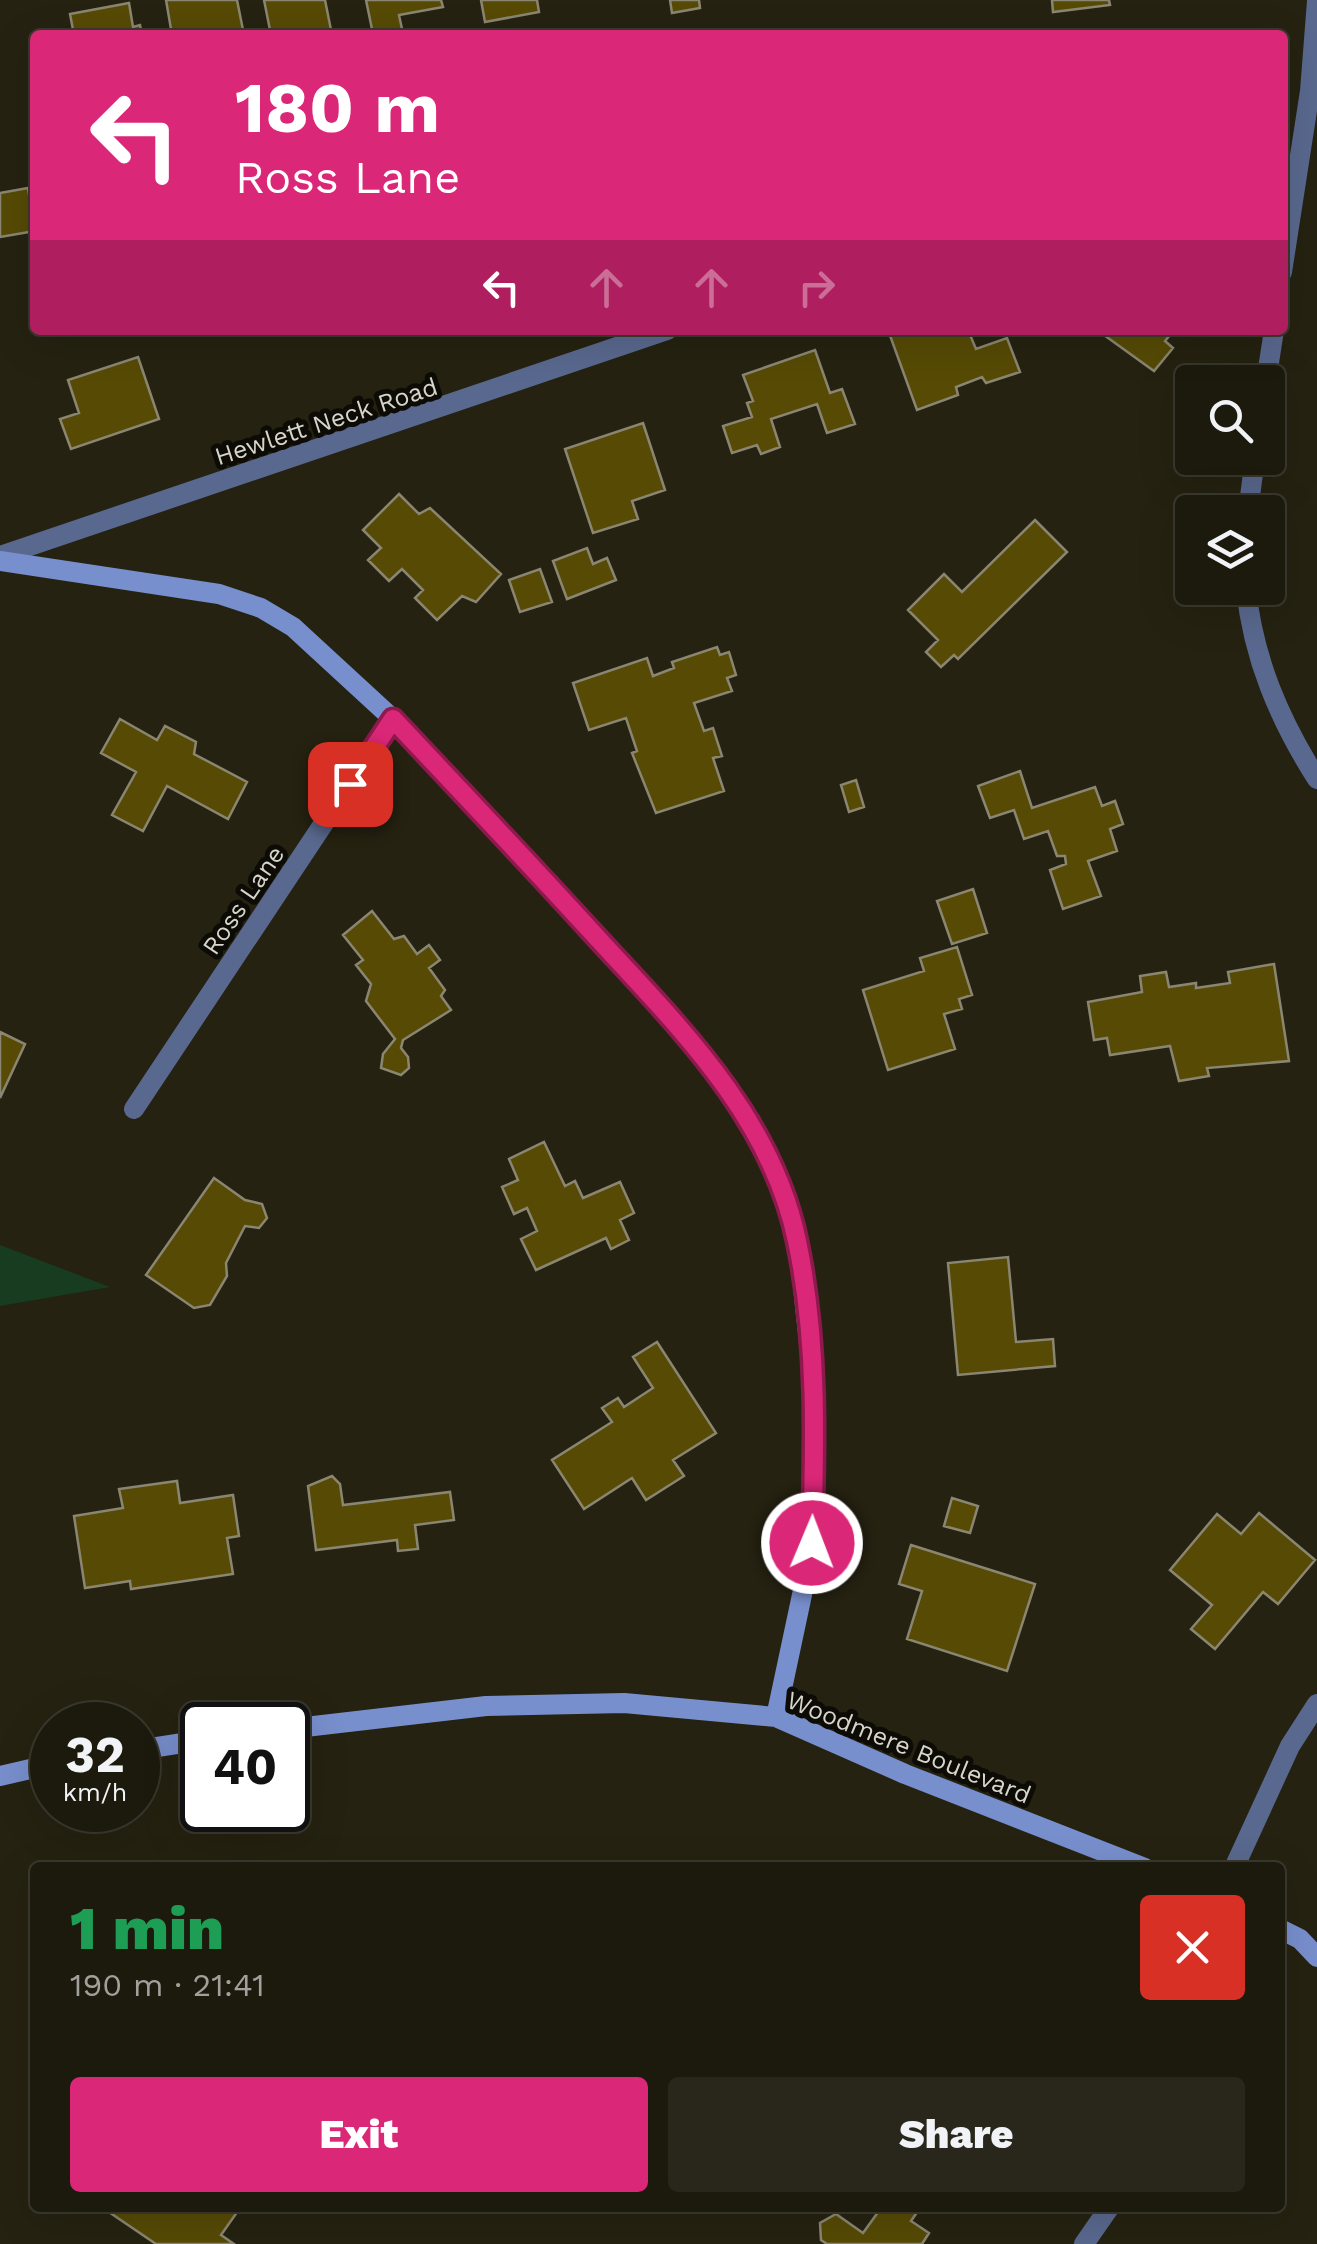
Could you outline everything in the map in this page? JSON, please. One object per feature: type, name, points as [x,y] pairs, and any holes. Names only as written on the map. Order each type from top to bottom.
[{"type":"street","points":[[1288,239],[1311,112],[1317,0]]},
{"type":"street","name":"Hewlett Neck Road","points":[[0,559],[651,335]]},
{"type":"street","points":[[1269,365],[1273,335]]},
{"type":"street","points":[[0,559],[181,585],[261,608],[293,627],[393,719],[680,1029],[752,1122],[779,1181],[798,1241],[816,1398],[812,1543],[776,1717]]},
{"type":"street","points":[[1248,605],[1268,690],[1317,779]]},
{"type":"street","name":"Ross Lane","points":[[134,1109],[393,719]]},
{"type":"street","name":"Woodmere Boulevard","points":[[310,1727],[506,1705],[624,1703],[776,1717],[905,1774],[1130,1862]]},
{"type":"street","points":[[1237,1862],[1290,1746],[1317,1704]]},
{"type":"street","points":[[0,1776],[30,1769]]},
{"type":"street","points":[[1285,1932],[1300,1939],[1317,1957]]},
{"type":"street","points":[[1084,2244],[1106,2212]]},
{"type":"green space","points":[[0,1245],[110,1287],[0,1306]]},
{"type":"building","points":[[166,0],[237,0],[243,30],[171,30]]},
{"type":"building","points":[[264,0],[325,0],[331,30],[270,30]]},
{"type":"building","points":[[366,0],[441,0],[443,7],[399,15],[402,29],[372,30]]},
{"type":"building","points":[[481,0],[537,0],[539,12],[485,22]]},
{"type":"building","points":[[670,0],[699,0],[700,8],[672,13]]},
{"type":"building","points":[[1052,0],[1109,0],[1110,5],[1053,12]]},
{"type":"building","points":[[129,3],[133,27],[140,25],[141,30],[73,30],[70,14]]},
{"type":"building","points":[[28,188],[30,232],[0,237],[0,193]]},
{"type":"building","points":[[890,335],[970,335],[976,349],[1007,338],[1020,372],[986,383],[982,377],[956,387],[958,395],[917,410]]},
{"type":"building","points":[[1104,335],[1170,335],[1165,341],[1173,348],[1154,371]]},
{"type":"building","points":[[815,350],[830,393],[842,389],[855,424],[827,433],[817,404],[771,419],[780,447],[761,454],[757,445],[732,453],[723,426],[752,417],[747,403],[753,401],[743,375]]},
{"type":"building","points":[[138,357],[159,419],[71,449],[60,419],[79,413],[68,380]]},
{"type":"building","points":[[643,423],[665,490],[632,501],[638,519],[593,533],[565,449]]},
{"type":"building","points":[[399,494],[419,514],[430,508],[501,574],[476,602],[462,596],[437,620],[415,598],[423,590],[402,569],[389,581],[368,560],[381,548],[363,530]]},
{"type":"building","points":[[1035,520],[1067,552],[958,659],[954,655],[941,667],[926,652],[938,640],[908,610],[944,574],[962,592]]},
{"type":"building","points":[[587,548],[593,564],[607,558],[616,580],[567,599],[553,561]]},
{"type":"building","points":[[540,569],[552,602],[520,612],[509,580]]},
{"type":"building","points":[[717,647],[720,655],[729,652],[736,675],[727,678],[732,691],[694,703],[704,731],[713,728],[722,756],[713,758],[724,791],[656,813],[632,753],[637,751],[626,718],[589,730],[573,683],[647,658],[653,676],[674,668],[672,662]]},
{"type":"building","points":[[120,719],[157,740],[165,726],[196,742],[194,754],[247,782],[228,819],[167,786],[143,831],[112,815],[136,772],[101,753]]},
{"type":"building","points":[[1020,771],[1032,808],[1095,787],[1102,806],[1115,801],[1123,824],[1110,829],[1117,851],[1088,861],[1101,896],[1063,909],[1050,870],[1066,864],[1065,856],[1057,856],[1048,831],[1024,839],[1014,810],[990,818],[978,786]]},
{"type":"building","points":[[856,780],[864,807],[849,812],[841,785]]},
{"type":"building","points":[[973,889],[987,933],[952,944],[937,901]]},
{"type":"building","points":[[372,911],[394,939],[404,936],[417,954],[429,945],[440,960],[429,968],[445,990],[441,996],[451,1010],[403,1040],[401,1048],[408,1057],[409,1068],[401,1075],[381,1068],[383,1054],[395,1039],[366,1001],[371,984],[356,965],[363,960],[343,935]]},
{"type":"building","points":[[957,947],[972,995],[959,999],[962,1009],[944,1014],[955,1049],[888,1070],[863,990],[924,971],[920,958]]},
{"type":"building","points":[[1274,964],[1289,1061],[1207,1068],[1209,1076],[1179,1081],[1170,1046],[1110,1055],[1107,1038],[1094,1040],[1088,1002],[1142,992],[1140,976],[1166,972],[1169,987],[1196,983],[1196,988],[1230,983],[1228,972]]},
{"type":"building","points":[[0,1032],[25,1044],[0,1098]]},
{"type":"building","points":[[544,1142],[565,1186],[575,1181],[583,1198],[620,1182],[634,1213],[620,1220],[629,1240],[611,1249],[606,1238],[536,1270],[521,1239],[537,1231],[527,1208],[514,1214],[502,1187],[518,1180],[509,1159]]},
{"type":"building","points":[[214,1178],[245,1200],[262,1204],[267,1218],[259,1228],[245,1226],[226,1263],[227,1276],[210,1305],[194,1308],[146,1275]]},
{"type":"building","points":[[1008,1257],[1016,1342],[1053,1339],[1055,1366],[958,1375],[948,1263]]},
{"type":"building","points":[[657,1342],[716,1433],[673,1460],[684,1476],[646,1500],[632,1478],[584,1509],[552,1460],[612,1422],[602,1408],[618,1398],[624,1407],[653,1388],[633,1357]]},
{"type":"building","points":[[332,1476],[340,1484],[343,1505],[450,1492],[454,1520],[415,1525],[418,1549],[398,1551],[397,1540],[316,1550],[308,1486]]},
{"type":"building","points":[[177,1481],[180,1503],[233,1495],[239,1536],[227,1538],[233,1574],[131,1589],[130,1581],[85,1588],[74,1516],[123,1508],[119,1489]]},
{"type":"building","points":[[952,1498],[978,1506],[970,1533],[944,1526]]},
{"type":"building","points":[[1259,1513],[1315,1560],[1278,1604],[1263,1592],[1215,1649],[1191,1629],[1212,1605],[1170,1570],[1217,1514],[1241,1534]]},
{"type":"building","points":[[911,1545],[1035,1584],[1007,1671],[907,1639],[922,1591],[899,1584]]},
{"type":"building","points":[[109,2212],[237,2212],[221,2235],[234,2244],[156,2244]]},
{"type":"building","points":[[878,2212],[917,2212],[911,2221],[929,2233],[922,2244],[827,2244],[821,2240],[820,2223],[836,2214],[863,2233]]},
{"type":"route","points":[[350,784],[393,719],[680,1029],[752,1122],[779,1181],[798,1241],[816,1398],[812,1543]]}]
